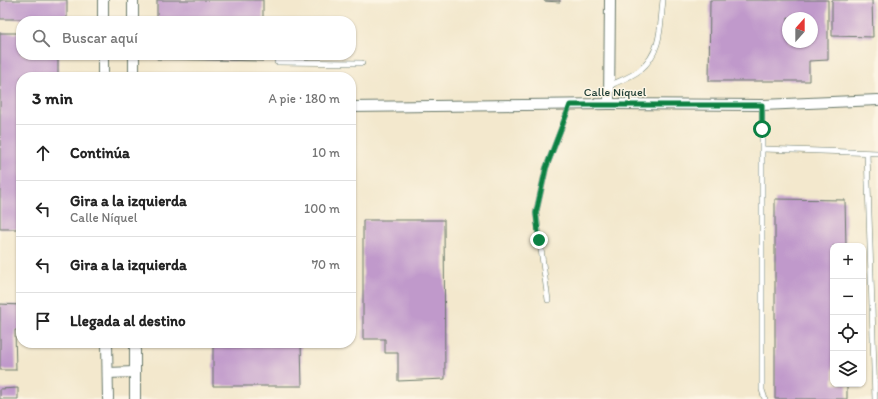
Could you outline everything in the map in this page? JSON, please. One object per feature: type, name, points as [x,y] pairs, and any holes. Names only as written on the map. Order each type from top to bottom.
[{"type":"street","points":[[103,0],[103,16]]},
{"type":"street","points":[[133,0],[133,16]]},
{"type":"street","points":[[609,104],[610,0]]},
{"type":"street","points":[[103,60],[103,72]]},
{"type":"street","points":[[134,60],[134,72]]},
{"type":"street","name":"Calle Níquel","points":[[356,107],[609,104],[762,105],[878,100]]},
{"type":"street","points":[[107,348],[108,399]]},
{"type":"street","points":[[135,348],[135,399]]},
{"type":"street","points":[[108,373],[135,372]]},
{"type":"lane","points":[[609,86],[638,71],[650,61],[658,44],[663,0]]},
{"type":"lane","points":[[277,62],[362,63]]},
{"type":"lane","points":[[548,300],[536,213],[546,168],[570,105]]},
{"type":"lane","points":[[762,105],[762,390],[765,399]]},
{"type":"lane","points":[[763,148],[878,153]]},
{"type":"lane","points":[[867,153],[875,399]]},
{"type":"building","points":[[0,0],[67,0],[67,16],[16,16],[16,19],[0,19]]},
{"type":"building","points":[[157,0],[263,0],[263,16],[157,16]]},
{"type":"building","points":[[560,0],[560,2],[544,1]]},
{"type":"building","points":[[710,0],[828,0],[828,60],[809,61],[809,81],[709,81]]},
{"type":"building","points":[[832,0],[872,0],[873,37],[832,36]]},
{"type":"building","points":[[0,33],[16,33],[16,60],[58,60],[58,72],[16,72],[16,229],[0,229]]},
{"type":"building","points":[[210,60],[263,60],[263,61]]},
{"type":"building","points":[[775,199],[845,200],[846,243],[830,243],[830,387],[847,387],[847,399],[775,399]]},
{"type":"building","points":[[363,220],[444,220],[445,379],[398,381],[398,353],[385,353],[385,339],[363,339]]},
{"type":"building","points":[[0,304],[16,305],[16,370],[0,370]]},
{"type":"building","points":[[213,348],[301,348],[302,386],[213,386]]},
{"type":"building","points":[[18,388],[18,399],[0,399],[0,389]]},
{"type":"route","points":[[539,240],[536,213],[546,168],[570,105],[762,105],[762,129]]}]
